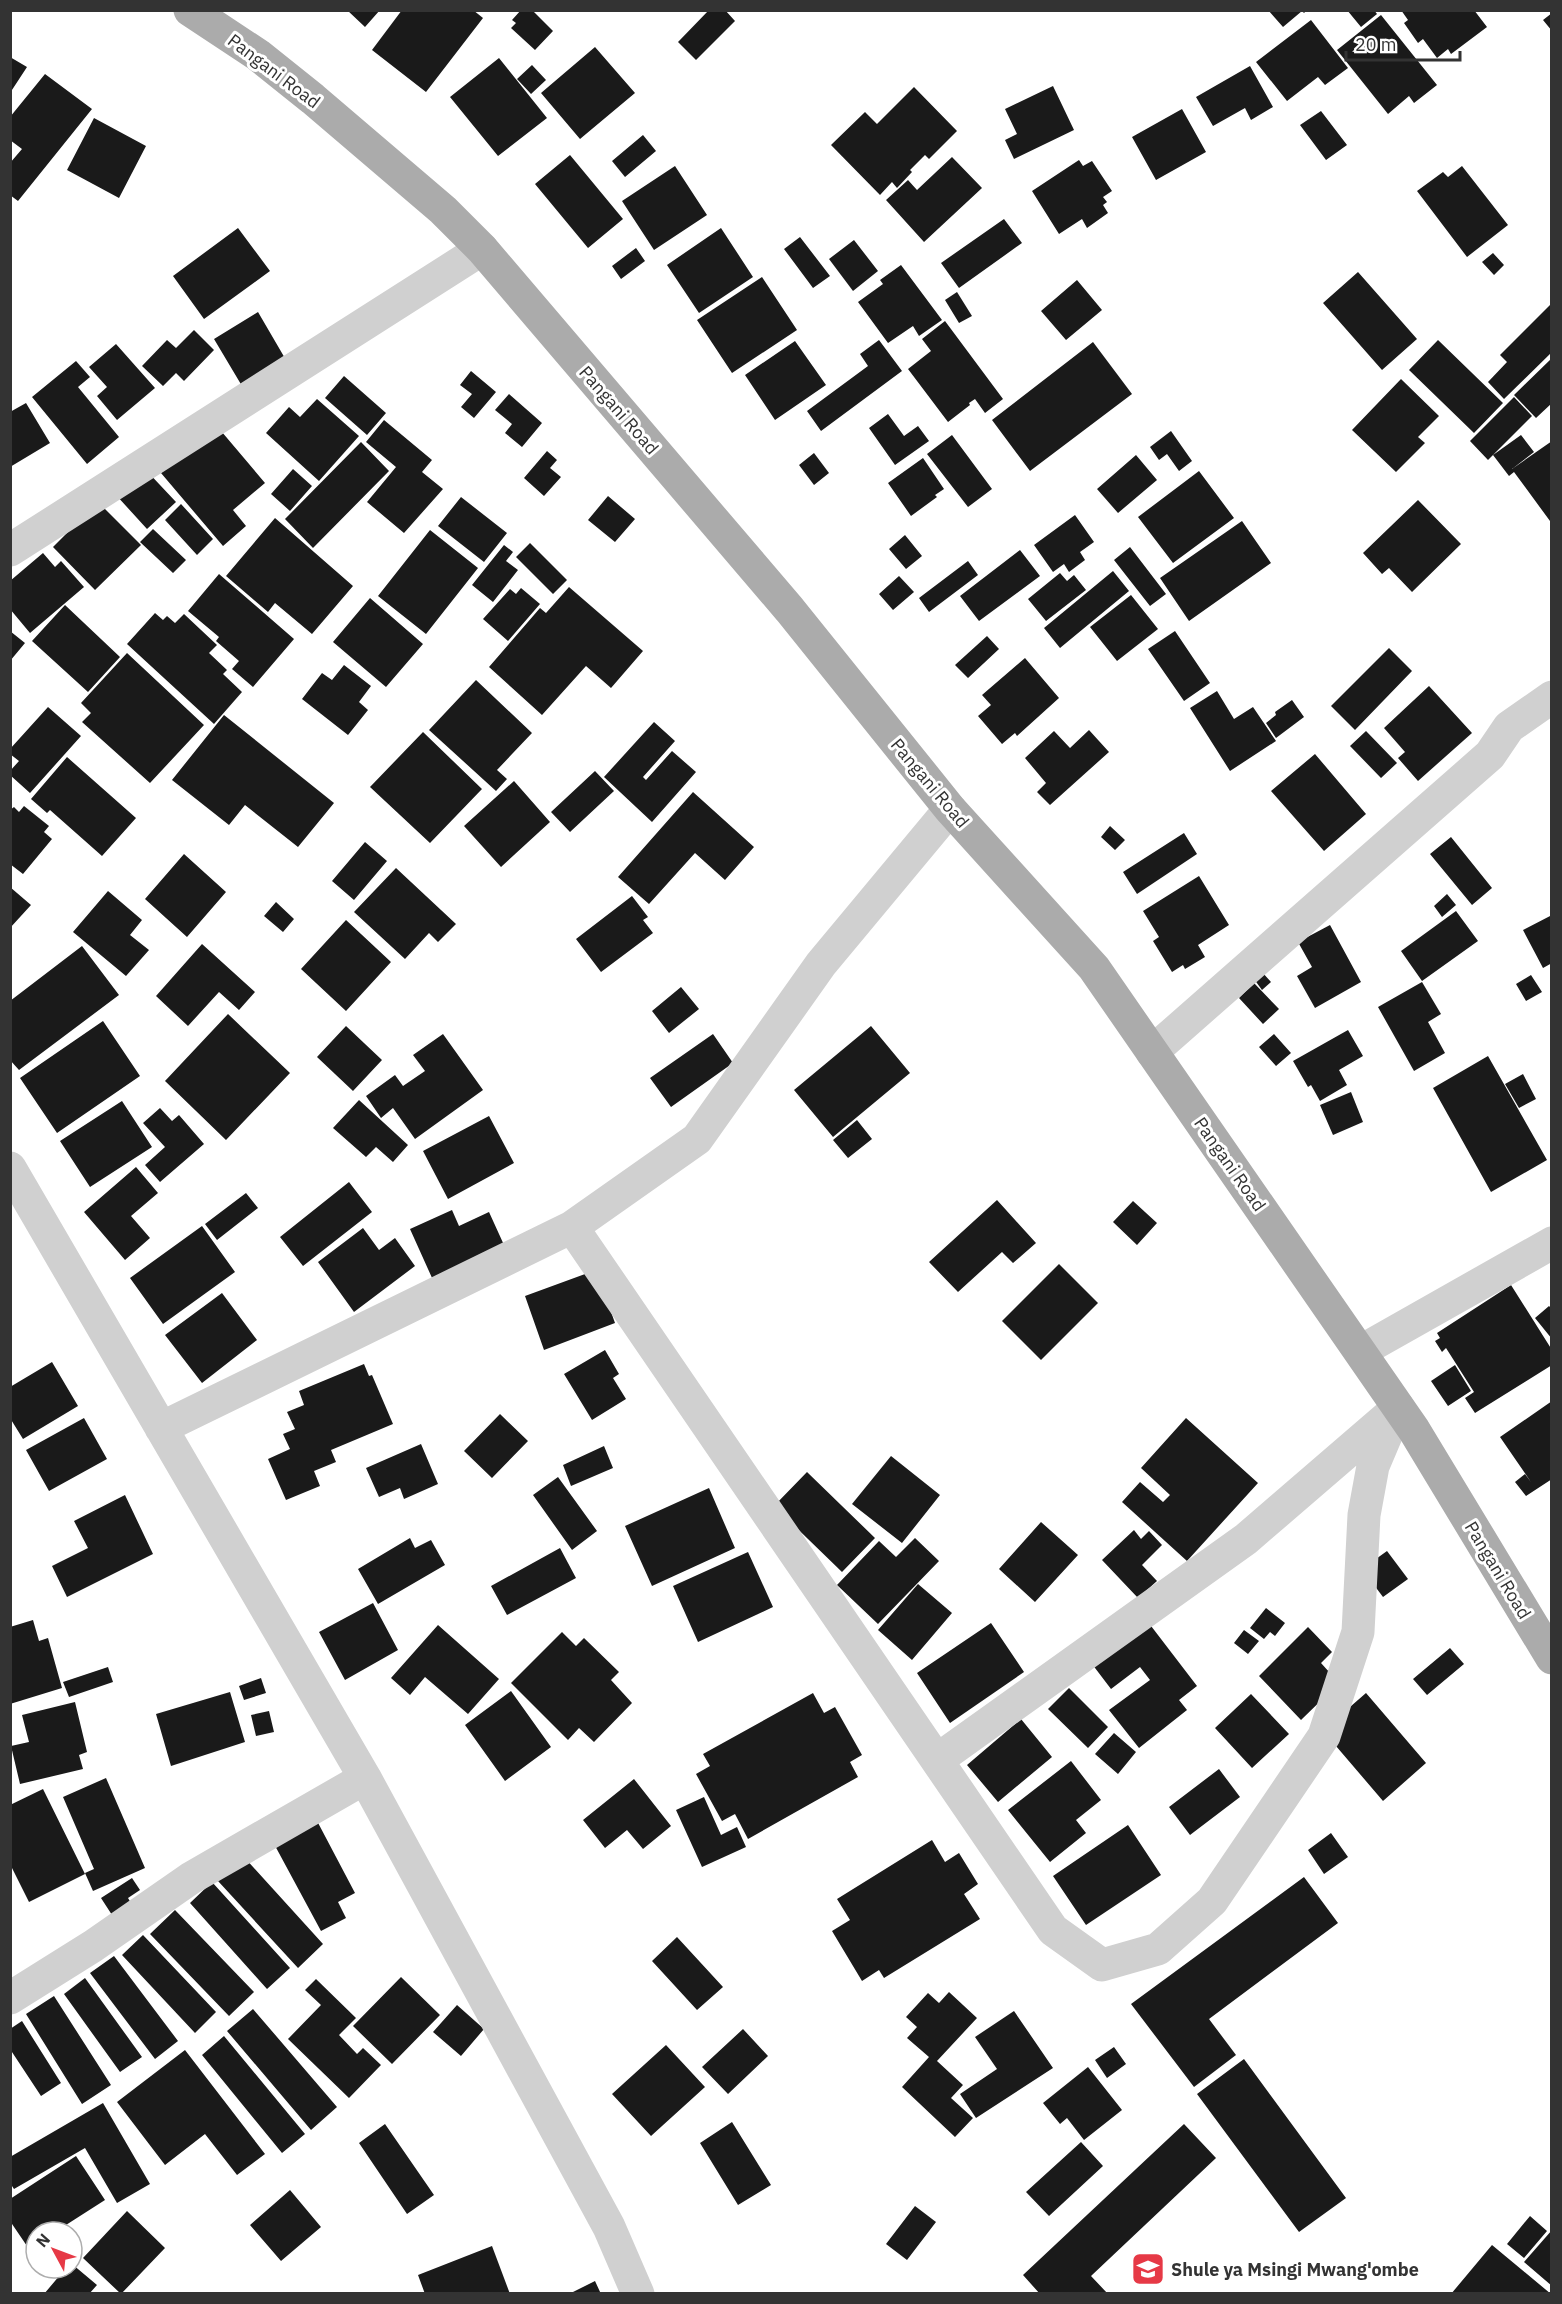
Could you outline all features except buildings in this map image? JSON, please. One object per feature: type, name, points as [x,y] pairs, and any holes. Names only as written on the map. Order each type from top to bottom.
[{"type":"main road","name":"Pangani Road","points":[[190,10],[258,55],[313,99],[443,210],[482,249],[790,610],[950,809],[1094,968],[1361,1351],[1398,1407],[1551,1658]]},
{"type":"street","points":[[10,550],[482,249]]},
{"type":"street","points":[[1152,1052],[1490,755],[1509,727],[1551,697]]},
{"type":"street","points":[[162,1428],[572,1227],[697,1139],[821,964],[950,809]]},
{"type":"street","points":[[10,1168],[364,1778],[609,2227],[638,2294]]},
{"type":"street","points":[[572,1227],[1053,1930],[1102,1965],[1158,1949],[1212,1901],[1324,1736],[1358,1632],[1364,1515],[1372,1466],[1398,1407]]},
{"type":"street","points":[[1361,1351],[1551,1243]]},
{"type":"street","points":[[937,1760],[1246,1539],[1398,1407]]},
{"type":"street","points":[[10,1998],[93,1946],[190,1878],[364,1778]]},
{"type":"place","name":"Shule ya Msingi Mwang'ombe","points":[[1148,2269]]}]
